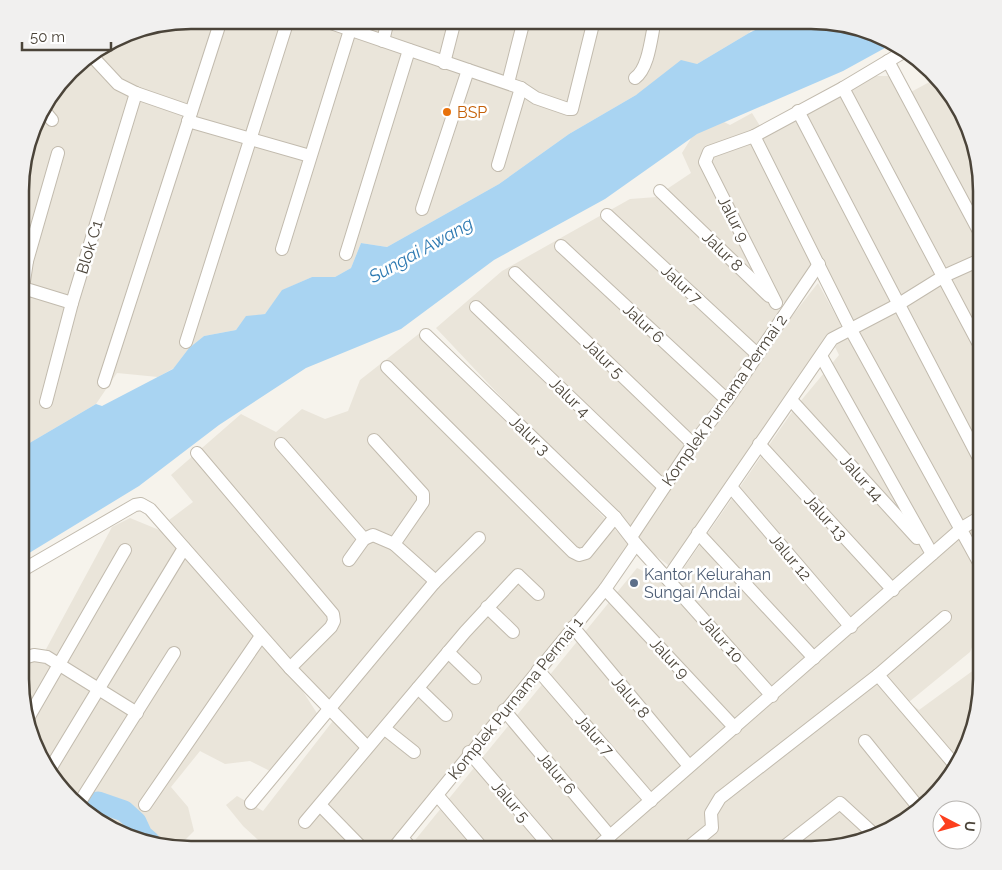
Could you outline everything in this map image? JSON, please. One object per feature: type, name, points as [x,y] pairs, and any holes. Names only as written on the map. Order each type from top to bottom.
[{"type":"street","points":[[104,382],[218,29]]},
{"type":"street","points":[[186,342],[285,29]]},
{"type":"street","points":[[383,41],[386,29]]},
{"type":"street","points":[[444,63],[453,29]]},
{"type":"street","points":[[508,83],[522,29]]},
{"type":"street","points":[[282,249],[350,30],[508,83],[555,106],[572,109],[592,29]]},
{"type":"street","points":[[635,78],[640,74],[645,62],[653,29]]},
{"type":"street","points":[[346,254],[409,50]]},
{"type":"street","points":[[899,55],[843,88],[754,136],[851,330],[973,550]]},
{"type":"street","points":[[96,60],[118,84],[136,93],[190,116],[250,138],[310,156]]},
{"type":"street","points":[[888,61],[973,220]]},
{"type":"street","points":[[422,209],[468,70]]},
{"type":"street","points":[[498,164],[521,88]]},
{"type":"street","points":[[843,88],[973,332]]},
{"type":"street","name":"Blok C1","points":[[46,402],[72,302],[136,93]]},
{"type":"street","points":[[798,111],[973,447]]},
{"type":"street","points":[[48,115],[52,120]]},
{"type":"street","name":"Jalur 9","points":[[754,136],[709,152],[705,162],[781,307]]},
{"type":"street","points":[[29,243],[58,153]]},
{"type":"street","name":"Jalur 8","points":[[660,191],[781,307]]},
{"type":"street","name":"Jalur 7","points":[[607,215],[757,354]]},
{"type":"street","name":"Jalur 6","points":[[561,246],[726,400]]},
{"type":"street","points":[[668,578],[759,444],[792,401],[832,339],[899,304],[944,276],[973,263]]},
{"type":"street","name":"Komplek Purnama Permai 2","points":[[634,541],[664,487],[757,354],[781,307],[819,264]]},
{"type":"street","name":"Jalur 5","points":[[515,273],[693,444]]},
{"type":"street","points":[[29,293],[72,302]]},
{"type":"street","name":"Jalur 4","points":[[476,306],[664,487]]},
{"type":"street","name":"Jalur 3","points":[[426,335],[614,517],[634,541]]},
{"type":"street","points":[[821,356],[932,554]]},
{"type":"street","points":[[387,367],[573,552],[579,555],[586,553],[614,517]]},
{"type":"street","name":"Jalur 14","points":[[792,401],[932,554]]},
{"type":"street","points":[[374,440],[423,494],[423,502],[394,544]]},
{"type":"street","points":[[281,444],[364,538]]},
{"type":"street","name":"Jalur 13","points":[[759,444],[893,590]]},
{"type":"street","points":[[197,454],[333,614],[334,621],[331,627],[290,668]]},
{"type":"street","name":"Jalur 12","points":[[731,486],[851,627]]},
{"type":"street","points":[[29,566],[135,505],[141,504],[150,509],[290,668],[367,747]]},
{"type":"street","points":[[604,841],[851,627],[932,554],[962,528],[973,521]]},
{"type":"street","points":[[698,533],[814,658]]},
{"type":"street","points":[[349,560],[364,538],[373,535],[394,544],[432,578],[434,583]]},
{"type":"street","points":[[251,803],[434,583],[479,538]]},
{"type":"street","name":"Jalur 10","points":[[634,541],[772,696]]},
{"type":"street","name":"Komplek Purnama Permai 1","points":[[400,841],[469,752],[605,589],[634,541]]},
{"type":"street","points":[[53,764],[184,548]]},
{"type":"street","points":[[32,711],[125,550]]},
{"type":"street","points":[[305,822],[321,806],[367,747],[385,729],[448,652],[518,575],[538,594]]},
{"type":"street","name":"Jalur 9","points":[[605,589],[735,728]]},
{"type":"street","points":[[487,607],[513,632]]},
{"type":"street","points":[[696,841],[712,828],[711,813],[720,798],[878,675],[945,617]]},
{"type":"street","name":"Jalur 8","points":[[573,627],[689,766]]},
{"type":"street","points":[[146,806],[261,636]]},
{"type":"street","points":[[448,652],[475,678]]},
{"type":"street","points":[[82,800],[174,653]]},
{"type":"street","points":[[29,656],[34,655],[46,657],[137,713]]},
{"type":"street","name":"Jalur 7","points":[[538,670],[652,801]]},
{"type":"street","points":[[878,675],[951,760]]},
{"type":"street","points":[[418,688],[446,715]]},
{"type":"street","name":"Jalur 6","points":[[504,710],[610,836]]},
{"type":"street","points":[[385,729],[414,752]]},
{"type":"street","points":[[865,741],[915,803]]},
{"type":"street","name":"Jalur 5","points":[[469,752],[546,841]]},
{"type":"street","points":[[437,795],[476,841]]},
{"type":"street","points":[[791,841],[840,803],[870,830]]},
{"type":"street","points":[[321,806],[355,841]]},
{"type":"street","points":[[402,838],[405,841]]},
{"type":"shaded area","points":[[191,29],[752,29],[749,33],[697,64],[636,95],[569,134],[499,184],[387,247],[361,243],[351,268],[335,277],[312,277],[283,290],[265,314],[246,317],[236,330],[204,336],[189,348],[174,368],[158,377],[117,373],[96,404],[29,443],[30,170],[37,139],[56,101],[84,69],[101,56],[139,37],[170,30]]},
{"type":"shaded area","points":[[865,76],[893,76],[909,93],[931,81],[951,110],[965,139],[973,181],[973,645],[970,652],[909,702],[919,710],[973,671],[972,700],[968,721],[961,741],[940,778],[918,801],[901,814],[873,829],[853,836],[832,840],[414,841],[637,568],[672,585],[794,409],[839,355],[835,347],[850,327],[818,274],[789,308],[667,189],[691,173],[682,153],[695,132],[720,120],[730,125],[752,113],[765,134]]},
{"type":"shaded area","points":[[657,197],[789,320],[818,283],[841,325],[672,568],[637,541],[436,328],[502,271],[630,199]]},
{"type":"shaded area","points":[[425,329],[632,547],[400,841],[259,841],[243,826],[226,805],[237,796],[263,811],[339,713],[169,520],[193,502],[171,475],[241,414],[276,432],[302,409],[325,419],[348,411],[360,380]]},
{"type":"shaded area","points":[[130,518],[169,534],[288,668],[320,718],[272,772],[250,761],[225,764],[200,751],[171,787],[188,807],[194,831],[184,841],[159,838],[140,829],[139,833],[101,814],[84,801],[62,778],[46,751],[34,721],[29,689],[29,663],[45,651],[112,527]]},
{"type":"water","name":"Sungai Awang","points":[[757,29],[832,30],[853,34],[886,48],[843,71],[697,134],[605,199],[494,260],[401,329],[306,368],[219,425],[139,486],[29,553],[29,443],[96,404],[102,406],[173,369],[189,348],[204,336],[236,330],[246,316],[265,314],[282,290],[312,277],[335,277],[351,268],[361,243],[387,247],[499,184],[569,134],[636,95],[681,60],[697,64]]},
{"type":"waterway","points":[[88,804],[98,802],[124,811],[136,822],[141,834]]},
{"type":"place","name":"BSP","points":[[447,112]]},
{"type":"place","name":"Kantor Kelurahan Sungai Andai","points":[[634,583]]}]
